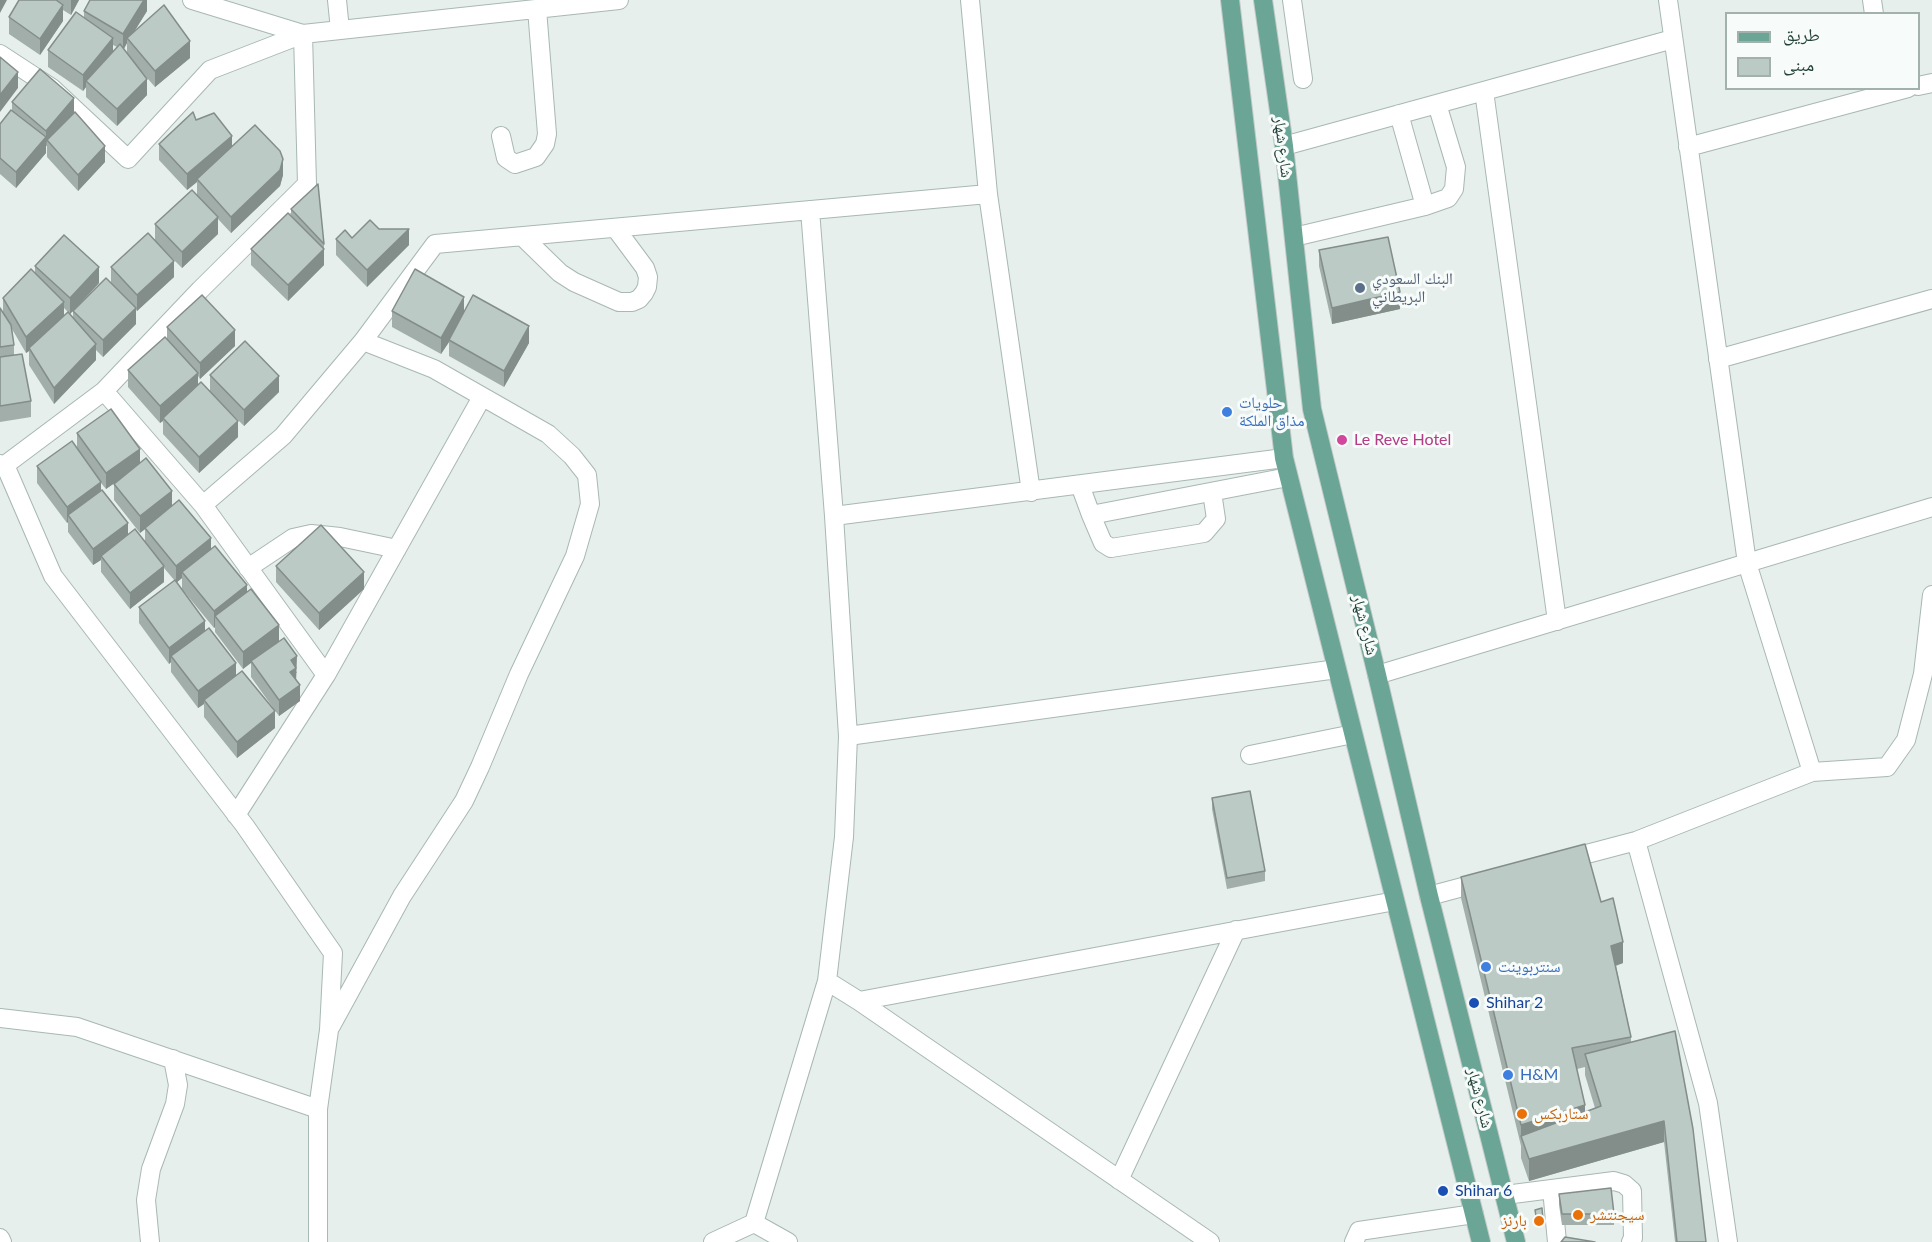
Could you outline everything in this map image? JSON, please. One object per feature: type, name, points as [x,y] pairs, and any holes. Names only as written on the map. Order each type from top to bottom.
[{"type":"main road","name":"شارع شهار","points":[[1230,0],[1284,458],[1480,1242]]},
{"type":"main road","name":"شارع شهار","points":[[1263,0],[1284,146],[1312,410],[1429,896],[1516,1242]]},
{"type":"street","points":[[192,0],[303,34]]},
{"type":"street","points":[[337,0],[340,30]]},
{"type":"street","points":[[0,54],[52,88],[128,159],[210,70],[303,34],[619,0]]},
{"type":"street","points":[[970,0],[988,194],[1030,492]]},
{"type":"street","points":[[1292,0],[1304,79]]},
{"type":"street","points":[[1668,0],[1747,563],[1812,772]]},
{"type":"street","points":[[501,136],[506,158],[515,164],[536,157],[545,144],[547,134],[537,9]]},
{"type":"street","points":[[303,34],[306,184],[200,290],[104,391],[3,464],[52,576],[236,815],[333,953],[329,1030],[318,1108],[318,1242]]},
{"type":"street","points":[[1284,146],[1673,39]]},
{"type":"street","points":[[1484,91],[1557,621]]},
{"type":"street","points":[[1688,147],[1883,92]]},
{"type":"street","points":[[1294,237],[1425,207],[1448,198],[1454,189],[1456,167],[1437,104]]},
{"type":"street","points":[[1399,114],[1425,207]]},
{"type":"street","points":[[203,505],[283,436],[363,341],[435,244],[524,238],[988,194]]},
{"type":"street","points":[[713,1242],[754,1223],[826,981],[844,837],[848,736],[834,516],[810,210]]},
{"type":"street","points":[[524,238],[560,273],[574,282],[619,302],[632,302],[644,293],[648,277],[645,267],[616,229]]},
{"type":"street","points":[[1718,359],[1932,299]]},
{"type":"street","points":[[329,1030],[402,896],[464,801],[519,674],[576,556],[590,504],[587,475],[572,456],[548,434],[434,369],[363,341]]},
{"type":"street","points":[[104,391],[203,505],[326,675]]},
{"type":"street","points":[[236,815],[326,675],[482,396]]},
{"type":"street","points":[[834,516],[1284,458]]},
{"type":"street","points":[[1091,515],[1288,477]]},
{"type":"street","points":[[1080,485],[1103,543],[1112,548],[1203,533],[1216,519],[1212,492]]},
{"type":"street","points":[[1377,675],[1932,507]]},
{"type":"street","points":[[248,568],[294,538],[311,534],[340,537],[397,549]]},
{"type":"street","points":[[1544,865],[1636,841],[1812,772],[1887,767],[1906,740],[1928,675],[1932,595]]},
{"type":"street","points":[[848,736],[1337,669]]},
{"type":"street","points":[[1250,755],[1353,734]]},
{"type":"street","points":[[1636,841],[1708,1103],[1728,1242]]},
{"type":"street","points":[[1429,896],[1498,877]]},
{"type":"street","points":[[859,1001],[1395,901]]},
{"type":"street","points":[[1119,1180],[1236,930]]},
{"type":"street","points":[[826,981],[859,1001],[1210,1242]]},
{"type":"street","points":[[0,1018],[77,1027],[318,1108]]},
{"type":"street","points":[[150,1242],[146,1200],[151,1169],[176,1104],[178,1085],[173,1059]]},
{"type":"street","points":[[1505,1195],[1614,1182],[1624,1184],[1632,1191],[1633,1238],[1631,1242]]},
{"type":"street","points":[[1552,1189],[1557,1242]]},
{"type":"street","points":[[1354,1242],[1359,1231],[1474,1214]]},
{"type":"street","points":[[754,1223],[788,1242]]},
{"type":"street","points":[[0,1238],[2,1242]]},
{"type":"building","points":[[19,0],[56,0],[63,5],[40,39],[9,17]]},
{"type":"building","points":[[90,0],[144,0],[123,34],[84,11]]},
{"type":"building","points":[[164,5],[190,41],[155,71],[127,38]]},
{"type":"building","points":[[76,12],[113,38],[83,75],[48,50]]},
{"type":"building","points":[[120,44],[147,79],[117,109],[86,81]]},
{"type":"building","points":[[0,57],[18,72],[0,95]]},
{"type":"building","points":[[40,69],[74,98],[46,131],[12,102]]},
{"type":"building","points":[[11,110],[46,137],[16,172],[0,158],[0,124]]},
{"type":"building","points":[[75,112],[105,146],[78,175],[47,140]]},
{"type":"building","points":[[193,112],[196,120],[214,113],[232,136],[187,174],[159,144]]},
{"type":"building","points":[[255,125],[280,151],[283,159],[280,170],[231,217],[197,179]]},
{"type":"building","points":[[318,184],[324,244],[291,209]]},
{"type":"building","points":[[192,190],[218,217],[182,252],[155,224]]},
{"type":"building","points":[[288,213],[324,249],[288,285],[251,249]]},
{"type":"building","points":[[370,220],[379,229],[409,229],[367,270],[336,239],[345,230],[352,238]]},
{"type":"building","points":[[148,233],[174,261],[137,295],[111,267]]},
{"type":"building","points":[[64,235],[99,267],[70,298],[35,266]]},
{"type":"building","name":"البنك السعودي البريطاني","points":[[1388,237],[1400,292],[1332,308],[1319,250]]},
{"type":"building","points":[[31,269],[64,302],[26,337],[3,298]]},
{"type":"building","points":[[415,269],[464,297],[441,338],[392,311]]},
{"type":"building","points":[[106,278],[136,308],[103,340],[73,311]]},
{"type":"building","points":[[202,295],[235,330],[200,363],[167,327]]},
{"type":"building","points":[[473,295],[529,326],[504,371],[449,340]]},
{"type":"building","points":[[0,308],[11,325],[14,345],[0,347]]},
{"type":"building","points":[[68,312],[96,344],[54,388],[29,348]]},
{"type":"building","points":[[165,337],[198,373],[160,406],[128,370]]},
{"type":"building","points":[[245,341],[279,376],[244,410],[210,375]]},
{"type":"building","points":[[22,354],[31,401],[0,406],[0,357]]},
{"type":"building","points":[[201,382],[238,421],[199,457],[163,418]]},
{"type":"building","points":[[111,409],[140,449],[106,473],[77,433]]},
{"type":"building","points":[[72,441],[101,482],[67,507],[37,466]]},
{"type":"building","points":[[146,458],[172,491],[140,516],[114,484]]},
{"type":"building","points":[[102,490],[128,523],[93,549],[68,515]]},
{"type":"building","points":[[179,500],[211,538],[176,566],[145,528]]},
{"type":"building","points":[[321,525],[364,572],[319,613],[276,566]]},
{"type":"building","points":[[135,529],[164,566],[130,593],[101,556]]},
{"type":"building","points":[[215,546],[247,585],[214,611],[182,572]]},
{"type":"building","points":[[175,580],[205,621],[169,648],[139,607]]},
{"type":"building","points":[[251,589],[279,625],[243,652],[215,616]]},
{"type":"building","points":[[209,628],[236,663],[198,691],[171,656]]},
{"type":"building","points":[[284,638],[297,656],[291,660],[296,668],[290,672],[300,685],[279,700],[251,661]]},
{"type":"building","points":[[242,671],[275,711],[237,742],[204,700]]},
{"type":"building","points":[[1250,791],[1265,871],[1227,878],[1212,798]]},
{"type":"building","points":[[1585,844],[1601,902],[1613,898],[1623,942],[1611,946],[1631,1037],[1572,1048],[1585,1105],[1521,1125],[1461,877]]},
{"type":"building","points":[[1675,1031],[1693,1129],[1706,1242],[1677,1242],[1664,1121],[1529,1159],[1521,1136],[1601,1106],[1585,1054]]},
{"type":"building","points":[[1611,1188],[1614,1214],[1562,1214],[1559,1194]]},
{"type":"building","points":[[1542,1208],[1543,1220],[1537,1222],[1535,1210]]},
{"type":"building","points":[[1565,1237],[1595,1242],[1561,1242]]},
{"type":"place","name":"البنك السعودي البريطاني","points":[[1360,288]]},
{"type":"place","name":"حلويات مذاق الملكة","points":[[1227,412]]},
{"type":"place","name":"Le Reve Hotel","points":[[1342,440]]},
{"type":"place","name":"سنتربوينت","points":[[1486,967]]},
{"type":"place","name":"Shihar 2","points":[[1474,1003]]},
{"type":"place","name":"H&M","points":[[1508,1075]]},
{"type":"place","name":"ستاربكس","points":[[1522,1114]]},
{"type":"place","name":"Shihar 6","points":[[1443,1191]]},
{"type":"place","name":"سيجنتشر","points":[[1578,1215]]},
{"type":"place","name":"بارنز","points":[[1539,1221]]}]
